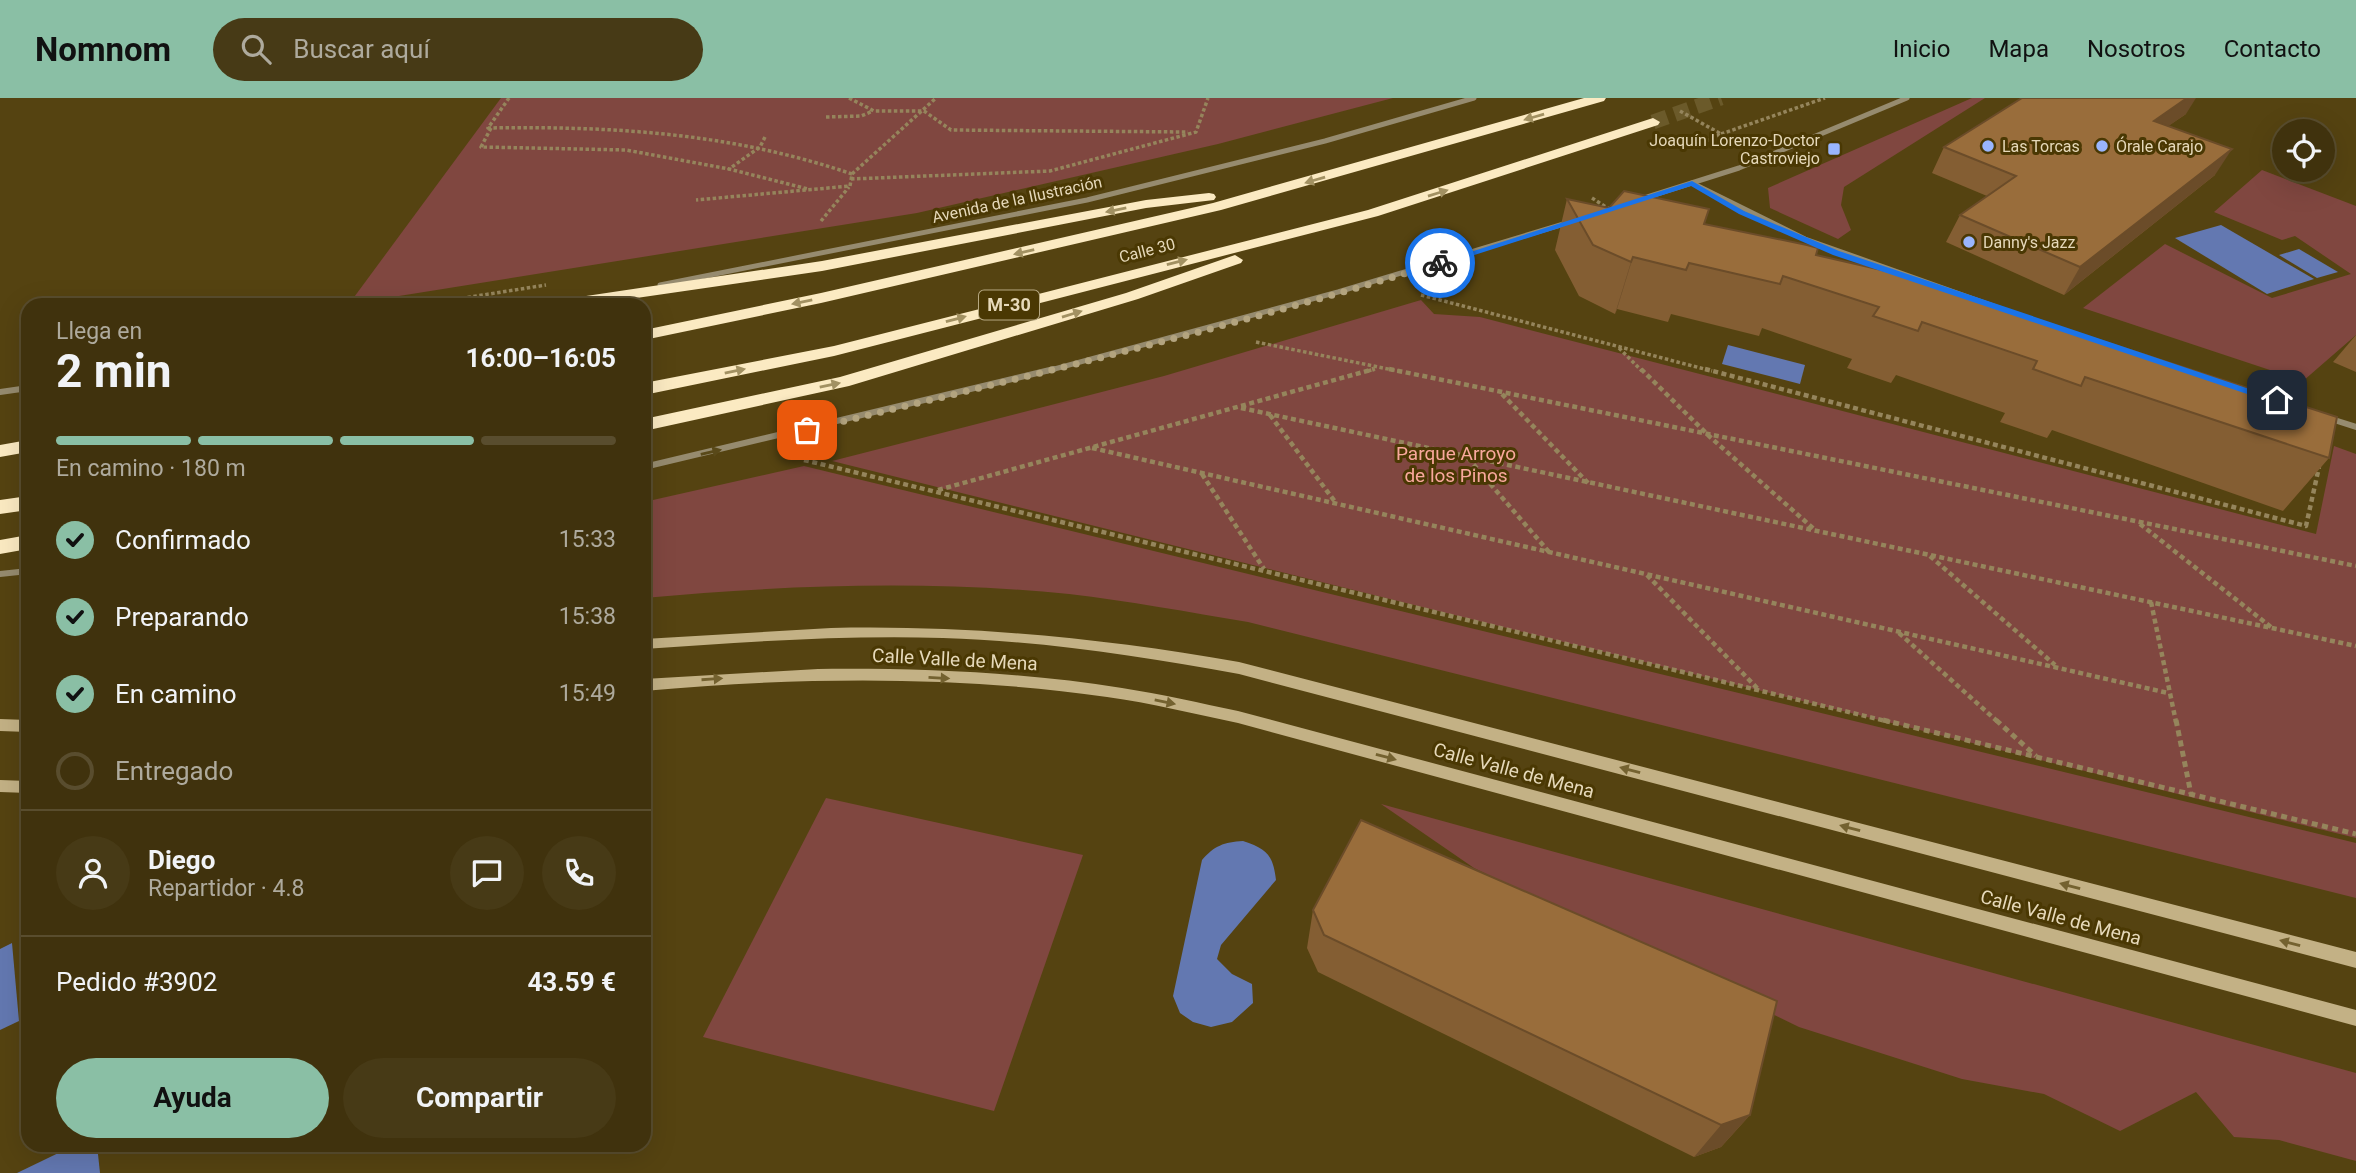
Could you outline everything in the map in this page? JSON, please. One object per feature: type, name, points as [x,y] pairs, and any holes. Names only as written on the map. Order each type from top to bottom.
[{"type":"highway","name":"Calle 30","points":[[651,334],[821,298],[1216,207],[1600,98]]},
{"type":"highway","name":"Calle 30","points":[[651,388],[834,351],[1373,213],[1653,122]]},
{"type":"highway","points":[[606,298],[822,266],[1146,204],[1280,190]]},
{"type":"highway","points":[[651,423],[843,382],[1132,296],[1373,213]]},
{"type":"highway","points":[[0,451],[21,447]]},
{"type":"highway","points":[[0,508],[21,504]]},
{"type":"highway","points":[[0,547],[21,543]]},
{"type":"main road","name":"Calle Valle de Mena","points":[[651,643],[780,635],[943,633],[1089,644],[1180,657],[1239,668],[2356,960]]},
{"type":"main road","name":"Calle Valle de Mena","points":[[651,685],[787,675],[930,677],[1029,682],[1108,691],[1238,717],[2356,1018]]},
{"type":"main road","points":[[0,725],[21,726]]},
{"type":"main road","points":[[0,786],[21,787]]},
{"type":"street","name":"Avenida de la Ilustración","points":[[590,298],[1087,200],[1325,141],[1474,98]]},
{"type":"street","points":[[1610,210],[1739,168],[1908,98]]},
{"type":"street","points":[[1692,183],[1741,212],[1836,253],[2004,309]]},
{"type":"street","points":[[651,465],[997,384],[1219,326],[1339,293],[1573,221]]},
{"type":"street","points":[[0,392],[21,388]]},
{"type":"street","points":[[2316,413],[2356,427]]},
{"type":"street","points":[[0,574],[21,572]]},
{"type":"path","points":[[509,98],[481,148],[577,147],[626,150],[729,169],[812,190]]},
{"type":"path","points":[[849,98],[874,111]]},
{"type":"path","points":[[821,221],[850,186],[852,174],[925,111],[936,98]]},
{"type":"path","points":[[1196,132],[1208,98]]},
{"type":"path","points":[[1698,145],[1721,134],[1825,98]]},
{"type":"path","points":[[1679,110],[1721,134]]},
{"type":"path","points":[[826,117],[861,116],[874,111],[925,111],[951,131],[1196,132]]},
{"type":"path","points":[[491,128],[572,125],[641,130],[760,147],[852,174]]},
{"type":"path","points":[[851,179],[1050,171],[1196,132]]},
{"type":"path","points":[[729,169],[760,147],[765,137]]},
{"type":"path","points":[[696,200],[850,186]]},
{"type":"path","points":[[1592,198],[1610,210]]},
{"type":"path","points":[[1421,295],[2306,526],[2329,418]]},
{"type":"path","points":[[1255,342],[2356,566]]},
{"type":"path","points":[[1618,347],[1709,436],[1815,531]]},
{"type":"path","points":[[937,490],[1378,368]]},
{"type":"path","points":[[1502,393],[1588,483]]},
{"type":"path","points":[[1241,408],[2356,646]]},
{"type":"path","points":[[1269,414],[1337,504]]},
{"type":"path","points":[[1093,448],[2168,693]]},
{"type":"path","points":[[1467,457],[1549,552]]},
{"type":"path","points":[[804,460],[2356,834]]},
{"type":"path","points":[[1201,473],[1265,570]]},
{"type":"path","points":[[2137,522],[2272,628]]},
{"type":"path","points":[[1930,555],[2058,668]]},
{"type":"path","points":[[1646,574],[1759,690]]},
{"type":"path","points":[[2151,602],[2191,794]]},
{"type":"path","points":[[1897,631],[2036,757]]},
{"type":"green space","points":[[501,98],[1393,98],[1218,144],[917,213],[386,298],[353,298]]},
{"type":"green space","points":[[1972,98],[1985,98],[1844,187],[1841,205],[1851,230],[1838,239],[1770,208],[1768,188]]},
{"type":"green space","points":[[2262,170],[2272,174],[2272,182],[2293,182],[2356,206],[2356,335],[2303,381],[2083,308],[2165,244],[2272,298],[2351,274],[2295,236],[2282,240],[2214,212]]},
{"type":"green space","name":"Parque Arroyo de los Pinos","points":[[1421,300],[1434,314],[1480,317],[2316,534],[2334,446],[2356,454],[2356,838],[832,461],[1164,376]]},
{"type":"green space","points":[[804,466],[2356,843],[2356,898],[1248,622],[1069,594],[963,587],[803,587],[651,597],[651,500]]},
{"type":"green space","points":[[826,798],[1083,855],[994,1111],[703,1037]]},
{"type":"green space","points":[[1381,804],[2356,1073],[2356,1161],[2279,1140],[2234,1137],[2196,1092],[2120,1131],[2044,1094],[1962,1079],[1799,1027],[1474,868]]},
{"type":"water","points":[[2221,225],[2314,279],[2267,294],[2175,238]]},
{"type":"water","points":[[2299,249],[2338,272],[2317,278],[2279,255]]},
{"type":"water","points":[[1728,345],[1805,365],[1800,384],[1722,364]]},
{"type":"water","points":[[1243,841],[1267,854],[1273,864],[1276,880],[1221,945],[1217,959],[1232,974],[1252,984],[1253,1003],[1232,1022],[1211,1027],[1193,1022],[1180,1013],[1173,996],[1202,860],[1220,846]]},
{"type":"water","points":[[12,943],[19,1021],[0,1030],[0,949]]},
{"type":"water","points":[[60,1152],[98,1152],[100,1173],[17,1173]]},
{"type":"building","points":[[2022,98],[2187,98],[2154,121],[2232,149],[2080,267],[1960,215],[2016,176],[1944,147]]},
{"type":"building","points":[[1624,191],[1709,209],[1704,224],[1818,248],[1816,255],[1886,271],[2337,417],[2329,458],[2085,377],[2081,386],[2033,369],[2037,361],[1922,322],[1918,331],[1873,316],[1879,307],[1783,276],[1780,284],[1689,263],[1686,270],[1633,257],[1631,262],[1593,245],[1567,199],[1609,208]]},
{"type":"building","points":[[1361,820],[1777,1001],[1750,1115],[1721,1125],[1324,935],[1313,910]]},
{"type":"tunnel","points":[[1653,122],[1721,98]]},
{"type":"way so far","points":[[807,430],[1232,323],[1440,263]]},
{"type":"place","name":"Las Torcas","points":[[1988,146]]},
{"type":"place","name":"Órale Carajo","points":[[2102,146]]},
{"type":"place","name":"Joaquín Lorenzo-Doctor Castroviejo","points":[[1834,149]]},
{"type":"place","name":"Danny's Jazz","points":[[1969,242]]},
{"type":"route","points":[[1440,263],[1692,183],[1741,212],[1836,253],[2277,400]]}]
